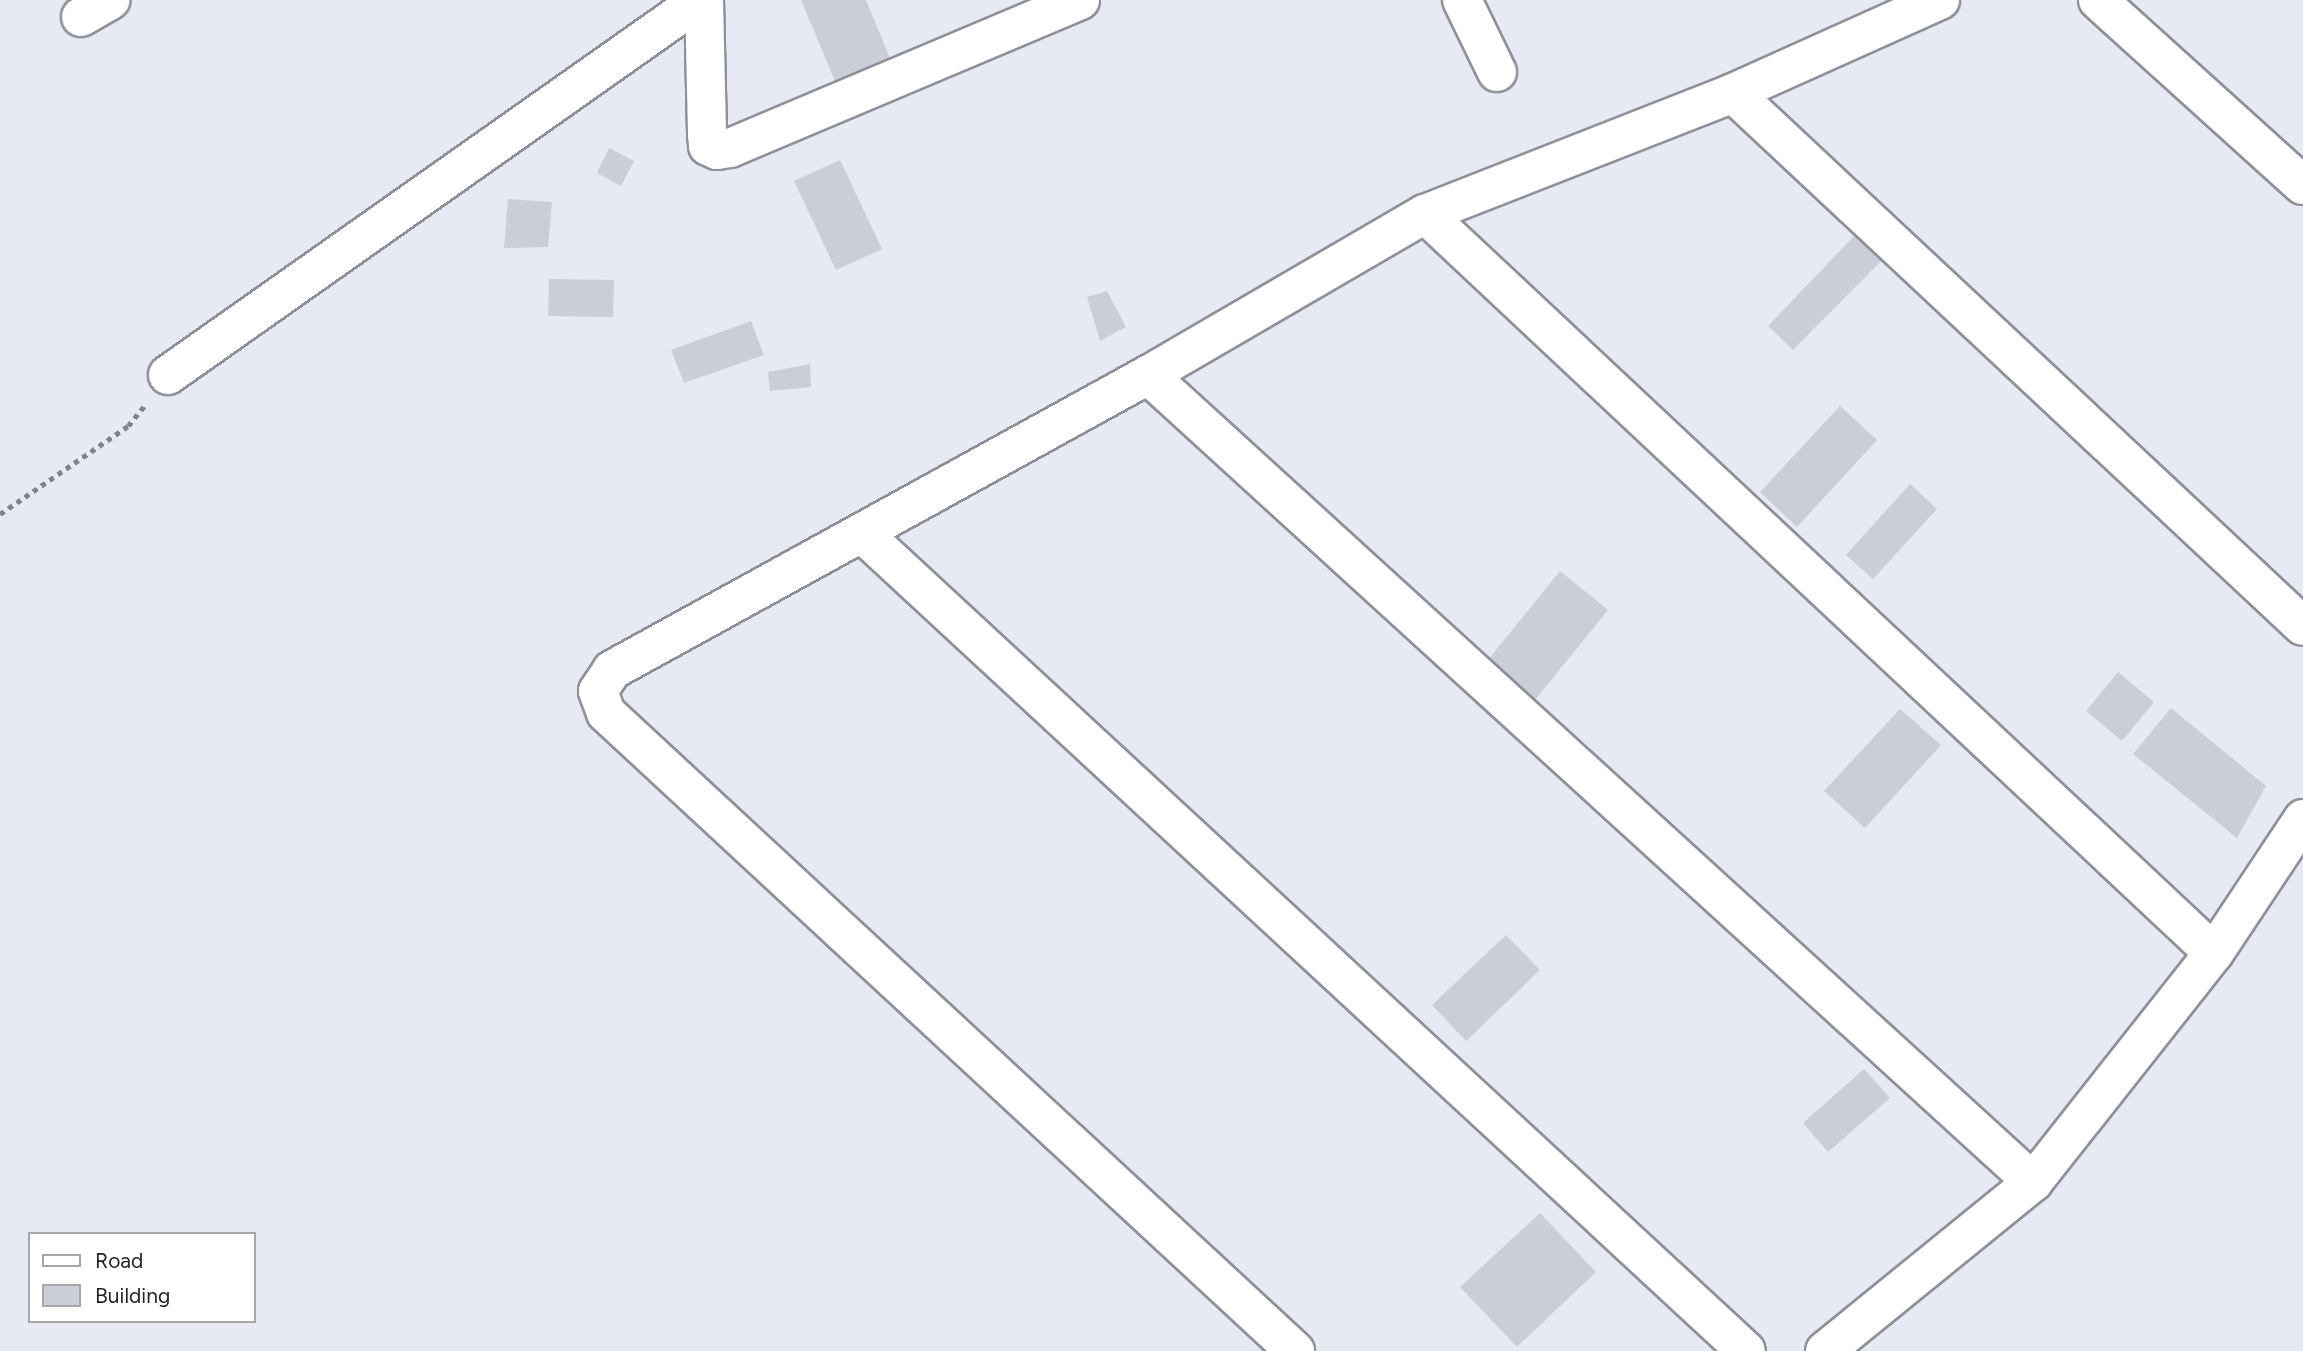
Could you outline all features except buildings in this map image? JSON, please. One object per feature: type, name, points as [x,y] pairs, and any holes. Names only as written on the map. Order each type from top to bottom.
[{"type":"street","points":[[702,0],[707,134],[709,146],[717,149],[730,148],[1080,0]]},
{"type":"street","points":[[168,375],[702,0]]},
{"type":"street","points":[[1462,0],[1497,72]]},
{"type":"street","points":[[1295,1351],[606,713],[597,691],[612,670],[1148,376],[1425,214],[1733,93],[1940,0]]},
{"type":"street","points":[[2098,0],[2303,185]]},
{"type":"street","points":[[1733,93],[2303,626]]},
{"type":"street","points":[[1425,214],[2214,953]]},
{"type":"street","points":[[1148,376],[2033,1182]]},
{"type":"street","points":[[862,533],[1746,1351]]},
{"type":"street","points":[[1825,1351],[2033,1182],[2214,953],[2303,819]]},
{"type":"path","points":[[0,513],[128,426],[168,375]]}]
